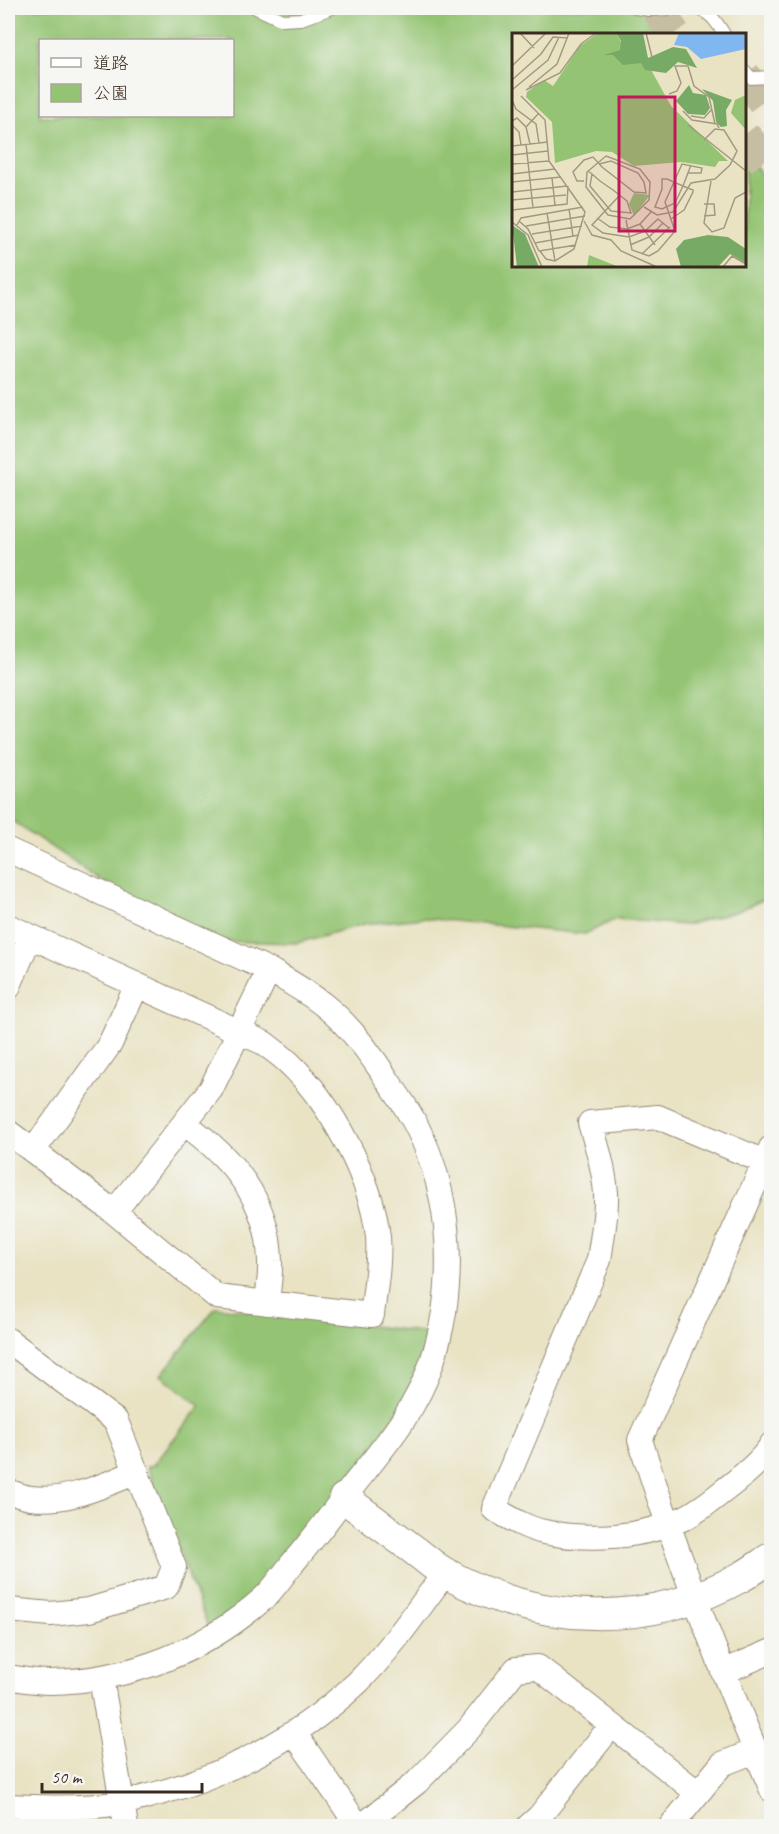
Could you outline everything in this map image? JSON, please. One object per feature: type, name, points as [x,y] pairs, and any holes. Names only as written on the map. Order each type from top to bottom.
[{"type":"street","points":[[8,850],[269,970],[292,982],[326,1006],[350,1030],[387,1079],[416,1125],[441,1196],[448,1241],[442,1326],[431,1364],[413,1406],[383,1450],[267,1595],[230,1626],[197,1646],[151,1666],[101,1678],[47,1682],[8,1677]]},
{"type":"street","points":[[8,926],[264,1043],[289,1063],[310,1087],[355,1158],[371,1201],[378,1238],[372,1315],[217,1297],[114,1212],[8,1132]]},
{"type":"street","points":[[8,988],[30,936]]},
{"type":"street","points":[[114,1212],[211,1089],[269,970]]},
{"type":"street","points":[[33,1151],[110,1044],[137,985]]},
{"type":"street","points":[[771,1444],[733,1484],[685,1518],[667,1525],[645,1532],[600,1537],[543,1532],[515,1521],[494,1509],[599,1260],[606,1193],[600,1157],[590,1123],[658,1117],[769,1158],[640,1440],[667,1525],[694,1598],[771,1790]]},
{"type":"street","points":[[185,1124],[209,1142],[232,1164],[252,1194],[266,1227],[270,1261],[267,1303]]},
{"type":"street","points":[[8,1610],[51,1614],[88,1610],[166,1587],[174,1567],[116,1421],[10,1346]]},
{"type":"street","points":[[8,1491],[30,1498],[61,1498],[92,1490],[137,1472]]},
{"type":"street","points":[[344,1498],[445,1573],[486,1594],[531,1608],[613,1615],[654,1609],[694,1598],[740,1578],[771,1557]]},
{"type":"street","points":[[8,1806],[124,1815],[183,1786],[242,1763],[295,1734],[357,1682],[399,1634],[445,1573]]},
{"type":"street","points":[[723,1672],[771,1651]]},
{"type":"street","points":[[295,1734],[360,1827],[417,1782],[470,1729],[516,1670],[538,1667],[698,1793]]},
{"type":"street","points":[[101,1678],[124,1815]]},
{"type":"street","points":[[529,1827],[611,1726]]},
{"type":"street","points":[[671,1827],[722,1764],[755,1751]]},
{"type":"lane","points":[[256,8],[282,20],[301,19],[332,8]]},
{"type":"lane","points":[[636,8],[650,10],[685,8]]},
{"type":"lane","points":[[693,8],[703,9],[713,17],[722,33]]},
{"type":"lane","points":[[746,72],[751,78],[771,76]]},
{"type":"green space","points":[[8,8],[656,8],[668,33],[512,33],[512,267],[746,267],[746,156],[771,185],[771,896],[738,911],[686,925],[616,919],[585,934],[423,918],[364,924],[297,943],[213,941],[150,913],[8,818]]},
{"type":"green space","points":[[216,1307],[428,1333],[419,1365],[403,1403],[376,1444],[251,1598],[208,1627],[147,1467],[153,1465],[200,1406],[161,1375]]},
{"type":"tunnel","points":[[657,8],[673,33]]},
{"type":"tunnel","points":[[746,78],[772,113]]},
{"type":"tunnel","points":[[746,138],[772,170]]}]
